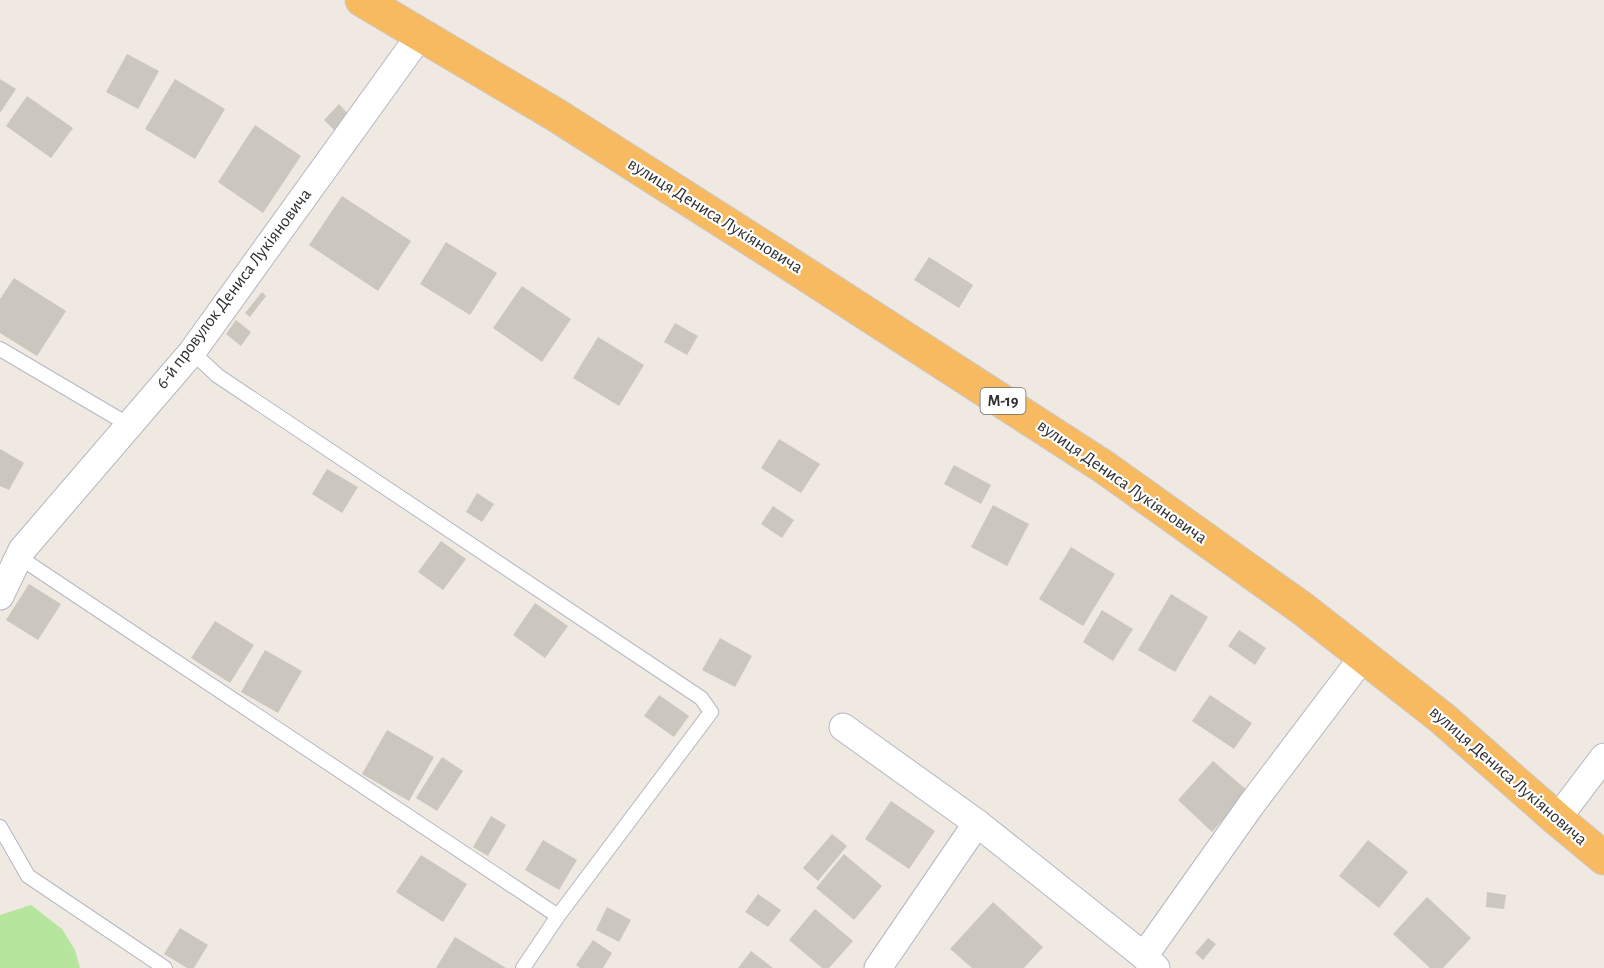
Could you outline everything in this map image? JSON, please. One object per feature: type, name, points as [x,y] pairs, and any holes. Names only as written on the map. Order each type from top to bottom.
[{"type":"highway","name":"вулиця Дениса Лукіяновича","points":[[362,0],[566,121],[1104,467],[1303,609],[1443,718],[1604,858]]},
{"type":"street","name":"6-й провулок Дениса Лукіяновича","points":[[0,596],[11,565],[22,550],[192,351],[420,34]]},
{"type":"street","points":[[843,727],[977,823],[1150,962],[1251,805],[1363,657]]},
{"type":"street","points":[[1557,819],[1604,757]]},
{"type":"street","points":[[878,968],[977,823]]},
{"type":"lane","points":[[0,349],[129,425]]},
{"type":"lane","points":[[192,351],[218,376],[701,698],[711,712],[558,916],[523,968]]},
{"type":"lane","points":[[11,565],[558,916]]},
{"type":"lane","points":[[0,827],[28,876],[165,968]]},
{"type":"green space","points":[[31,905],[62,929],[75,950],[80,968],[0,968],[0,915]]},
{"type":"building","points":[[127,54],[159,71],[138,109],[106,92]]},
{"type":"building","points":[[0,79],[16,89],[0,113]]},
{"type":"building","points":[[175,79],[225,109],[195,159],[145,129]]},
{"type":"building","points":[[27,96],[73,128],[51,158],[6,126]]},
{"type":"building","points":[[339,104],[350,116],[335,131],[324,120]]},
{"type":"building","points":[[255,125],[301,156],[263,213],[218,182]]},
{"type":"building","points":[[342,196],[411,241],[378,291],[309,245]]},
{"type":"building","points":[[446,242],[497,273],[470,315],[420,284]]},
{"type":"building","points":[[929,257],[973,285],[959,308],[914,280]]},
{"type":"building","points":[[14,278],[66,311],[37,356],[0,333],[0,299]]},
{"type":"building","points":[[522,286],[571,319],[542,362],[493,328]]},
{"type":"building","points":[[262,292],[266,296],[250,317],[245,313]]},
{"type":"building","points":[[236,320],[251,332],[241,346],[226,334]]},
{"type":"building","points":[[675,323],[698,336],[687,355],[664,342]]},
{"type":"building","points":[[598,337],[644,365],[619,406],[573,378]]},
{"type":"building","points":[[779,439],[820,464],[801,493],[761,468]]},
{"type":"building","points":[[0,449],[24,463],[9,490],[0,486]]},
{"type":"building","points":[[954,465],[991,485],[981,504],[944,484]]},
{"type":"building","points":[[327,469],[358,487],[342,513],[312,494]]},
{"type":"building","points":[[477,493],[494,504],[482,522],[466,512]]},
{"type":"building","points":[[993,505],[1029,524],[1007,566],[971,547]]},
{"type":"building","points":[[773,506],[794,520],[782,538],[761,524]]},
{"type":"building","points":[[441,541],[466,559],[443,590],[418,572]]},
{"type":"building","points":[[1071,547],[1115,574],[1083,626],[1039,599]]},
{"type":"building","points":[[29,584],[61,604],[38,640],[6,620]]},
{"type":"building","points":[[1171,594],[1208,617],[1175,672],[1138,650]]},
{"type":"building","points":[[535,603],[568,626],[545,658],[513,635]]},
{"type":"building","points":[[1102,610],[1133,629],[1113,661],[1083,642]]},
{"type":"building","points":[[215,621],[254,645],[230,683],[191,658]]},
{"type":"building","points":[[1239,630],[1266,648],[1255,665],[1228,646]]},
{"type":"building","points":[[720,638],[752,656],[735,687],[702,670]]},
{"type":"building","points":[[265,650],[302,671],[278,713],[241,692]]},
{"type":"building","points":[[659,695],[689,716],[674,737],[644,716]]},
{"type":"building","points":[[1210,695],[1252,723],[1234,749],[1192,721]]},
{"type":"building","points":[[387,730],[434,757],[409,801],[362,774]]},
{"type":"building","points":[[442,757],[463,771],[437,811],[416,798]]},
{"type":"building","points":[[1213,761],[1248,791],[1212,832],[1178,800]]},
{"type":"building","points":[[891,801],[935,831],[909,869],[865,839]]},
{"type":"building","points":[[491,816],[506,825],[488,856],[473,847]]},
{"type":"building","points":[[832,834],[847,846],[818,881],[803,868]]},
{"type":"building","points":[[543,840],[577,860],[559,890],[525,870]]},
{"type":"building","points":[[1368,840],[1408,872],[1379,908],[1339,876]]},
{"type":"building","points":[[844,854],[882,886],[854,920],[816,888]]},
{"type":"building","points":[[421,855],[467,884],[443,922],[396,892]]},
{"type":"building","points":[[1487,892],[1506,895],[1504,909],[1486,907]]},
{"type":"building","points":[[758,894],[781,910],[768,927],[745,912]]},
{"type":"building","points":[[1427,897],[1471,938],[1443,968],[1430,968],[1393,934]]},
{"type":"building","points":[[993,902],[1043,947],[1024,968],[972,968],[950,949]]},
{"type":"building","points":[[607,907],[631,920],[619,942],[596,930]]},
{"type":"building","points":[[815,909],[853,941],[829,968],[822,968],[789,940]]},
{"type":"building","points":[[180,928],[208,945],[194,968],[187,968],[164,954]]},
{"type":"building","points":[[455,937],[506,968],[436,968]]},
{"type":"building","points":[[1208,938],[1216,944],[1203,960],[1195,953]]},
{"type":"building","points":[[593,940],[612,953],[603,968],[580,968],[576,965]]},
{"type":"building","points":[[751,951],[773,968],[738,968]]}]
